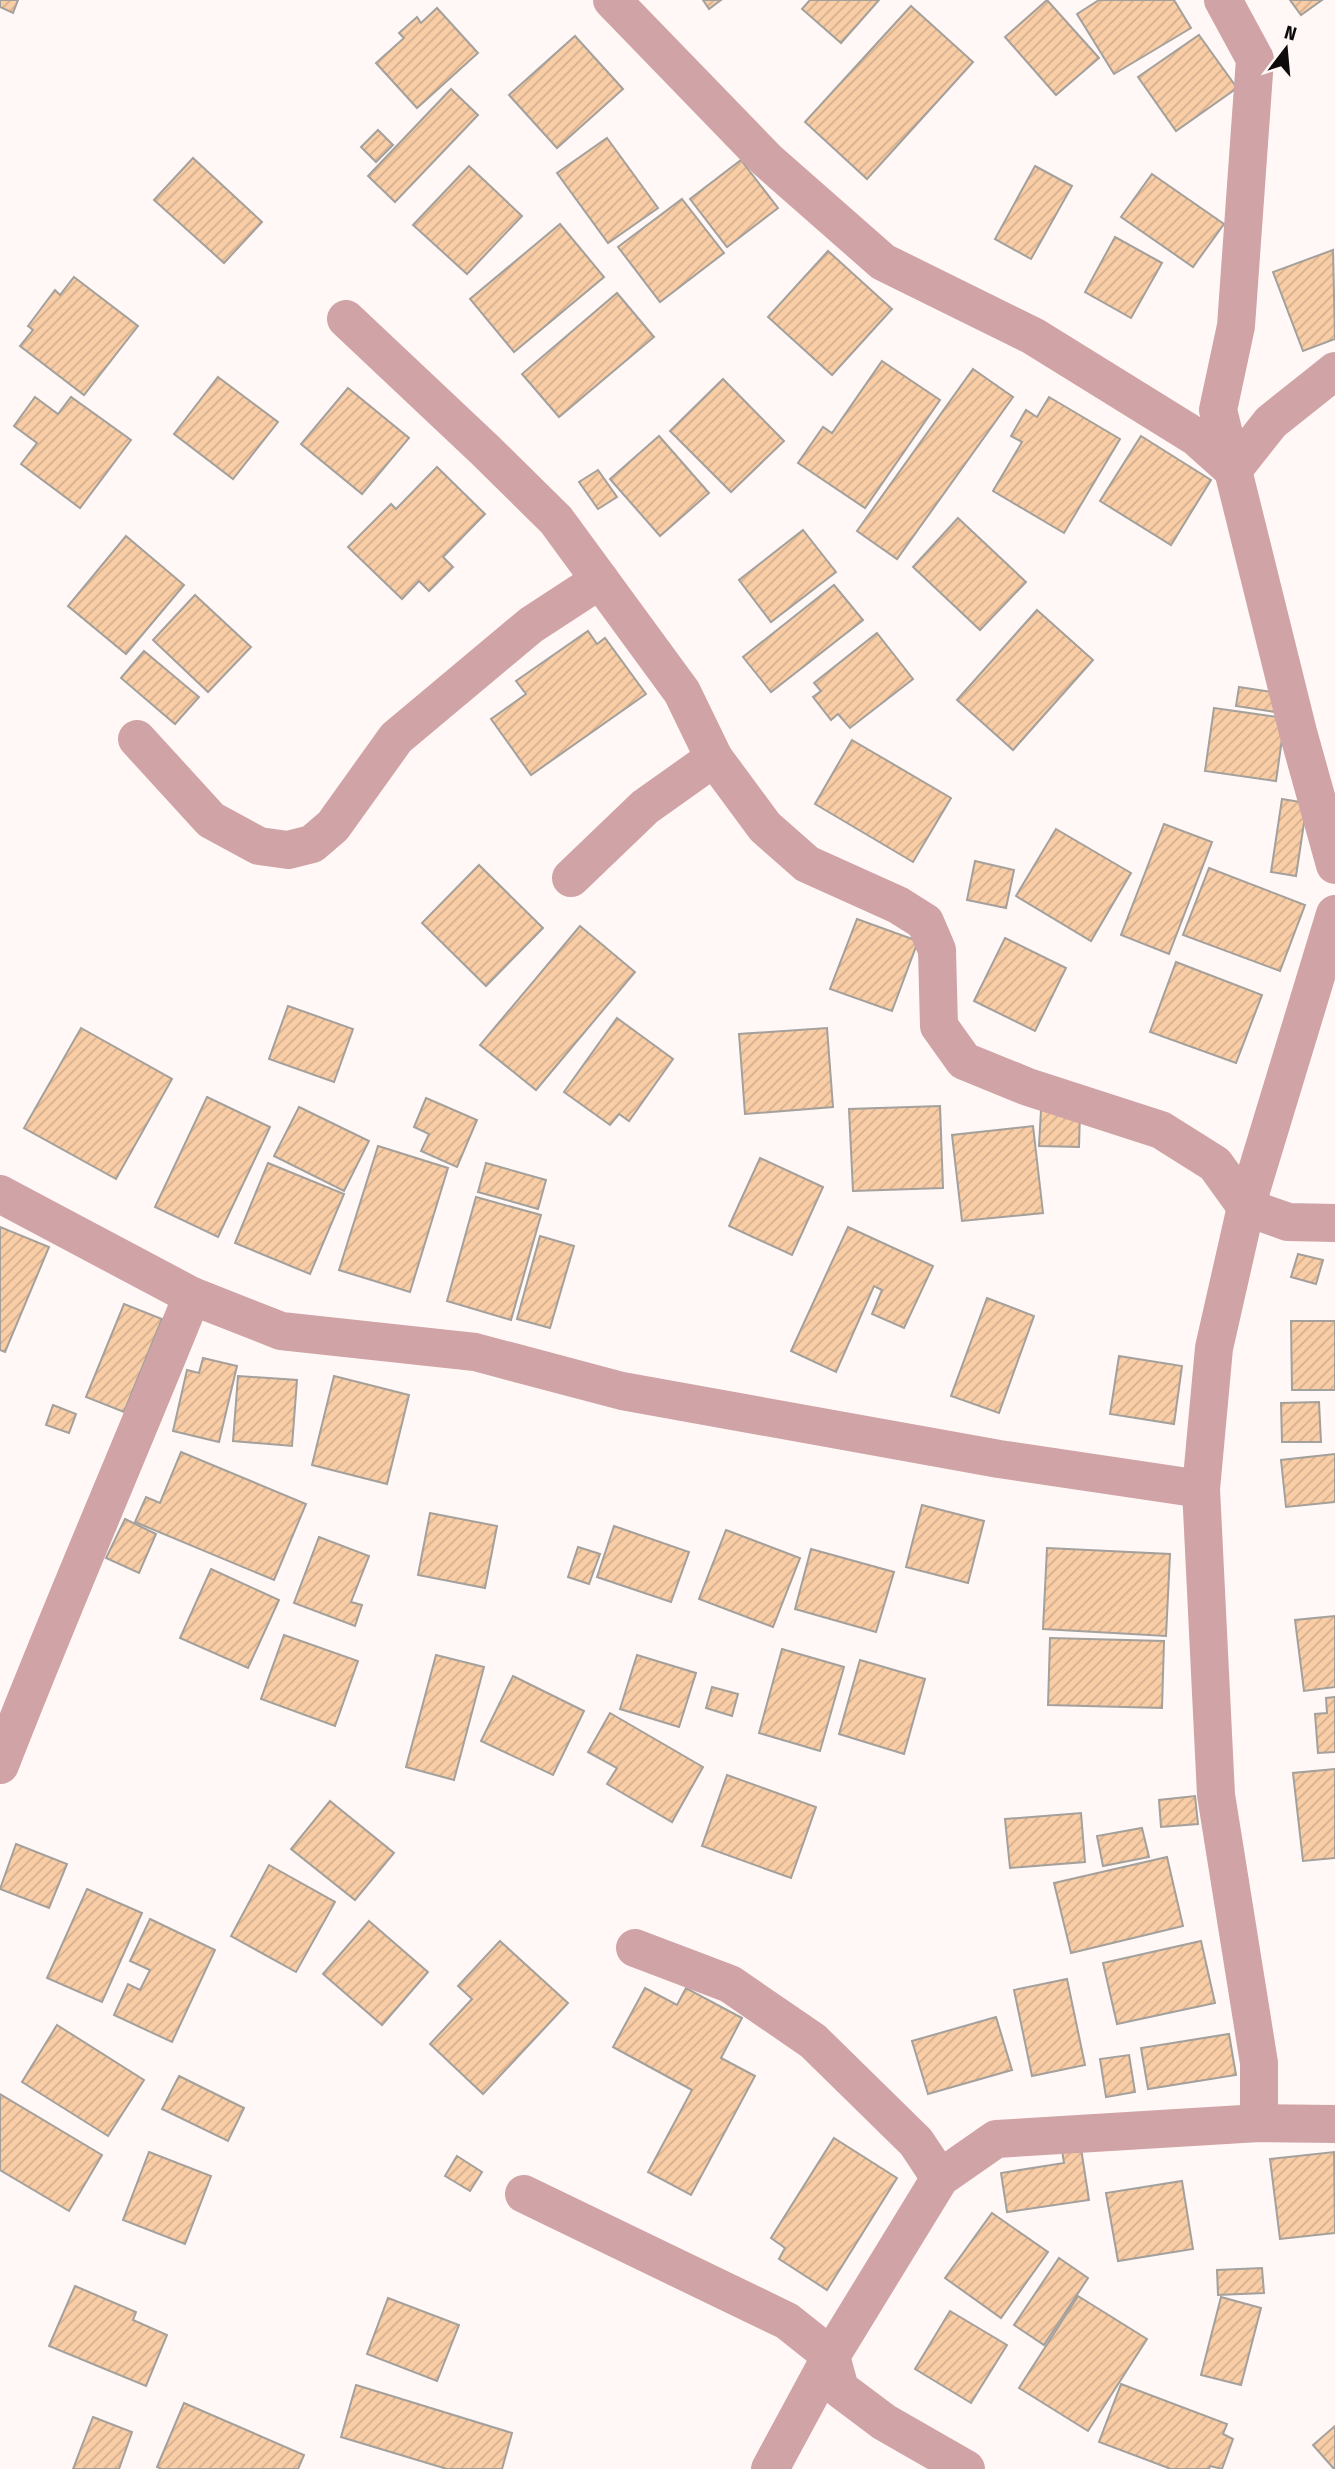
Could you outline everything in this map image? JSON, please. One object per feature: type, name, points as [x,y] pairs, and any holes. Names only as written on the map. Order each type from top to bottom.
[{"type":"street","points":[[612,0],[767,160],[883,262],[1033,336],[1196,437],[1233,470]]},
{"type":"street","points":[[1223,0],[1255,59],[1236,326],[1218,410],[1298,732],[1335,865]]},
{"type":"street","points":[[346,318],[556,520],[682,692],[714,758],[765,827],[807,864],[898,905],[926,922],[937,950],[939,1026],[964,1061],[1028,1087],[1161,1130],[1215,1164],[1246,1207],[1288,1223],[1335,1223]]},
{"type":"street","points":[[1233,470],[1271,422],[1335,371]]},
{"type":"street","points":[[137,739],[211,820],[259,846],[288,850],[312,844],[333,826],[397,738],[531,625],[600,580]]},
{"type":"street","points":[[571,878],[645,807],[714,758]]},
{"type":"street","points":[[1259,2123],[1259,2063],[1216,1795],[1201,1489],[1214,1348],[1246,1207],[1335,914]]},
{"type":"street","points":[[0,1194],[192,1296],[281,1331],[474,1352],[622,1391],[999,1459],[1201,1489]]},
{"type":"street","points":[[0,1765],[47,1644],[192,1296]]},
{"type":"street","points":[[635,1948],[730,1983],[813,2041],[916,2142],[940,2178]]},
{"type":"street","points":[[770,2469],[831,2356],[940,2178],[996,2138],[1259,2123],[1335,2124]]},
{"type":"street","points":[[524,2194],[787,2321],[831,2356],[840,2389],[884,2422],[966,2469]]},
{"type":"building","points":[[0,0],[18,0],[13,13],[0,7]]},
{"type":"building","points":[[703,0],[721,0],[709,9]]},
{"type":"building","points":[[810,0],[879,0],[841,43],[802,9]]},
{"type":"building","points":[[1047,0],[1099,58],[1056,95],[1005,37]]},
{"type":"building","points":[[1099,0],[1174,0],[1191,28],[1114,74],[1077,14]]},
{"type":"building","points":[[1290,0],[1322,0],[1301,15]]},
{"type":"building","points":[[911,6],[973,62],[867,179],[805,122]]},
{"type":"building","points":[[437,8],[478,53],[417,108],[376,63],[404,38],[399,33],[417,17],[421,23]]},
{"type":"building","points":[[1199,35],[1237,88],[1176,131],[1138,77]]},
{"type":"building","points":[[575,36],[623,89],[557,148],[509,95]]},
{"type":"building","points":[[451,89],[478,115],[395,202],[368,176]]},
{"type":"building","points":[[378,130],[393,145],[376,162],[361,147]]},
{"type":"building","points":[[607,138],[658,208],[608,243],[557,173]]},
{"type":"building","points":[[193,158],[262,222],[224,263],[154,200]]},
{"type":"building","points":[[741,160],[778,208],[727,247],[690,199]]},
{"type":"building","points":[[469,166],[522,216],[467,274],[413,225]]},
{"type":"building","points":[[1035,166],[1072,186],[1031,259],[995,239]]},
{"type":"building","points":[[1152,174],[1224,224],[1193,267],[1121,217]]},
{"type":"building","points":[[682,199],[724,253],[660,302],[618,247]]},
{"type":"building","points":[[560,224],[604,277],[514,352],[470,299]]},
{"type":"building","points":[[1115,237],[1162,263],[1131,318],[1085,292]]},
{"type":"building","points":[[1333,250],[1335,339],[1303,351],[1273,272]]},
{"type":"building","points":[[828,251],[892,309],[832,375],[768,317]]},
{"type":"building","points":[[74,277],[138,326],[84,395],[20,346],[33,330],[28,326],[55,290],[60,295]]},
{"type":"building","points":[[617,293],[654,337],[559,417],[522,374]]},
{"type":"building","points":[[882,361],[940,400],[865,508],[798,463],[823,427],[832,433]]},
{"type":"building","points":[[973,369],[1013,397],[897,559],[857,531]]},
{"type":"building","points":[[218,377],[278,422],[233,479],[174,434]]},
{"type":"building","points":[[723,379],[784,441],[731,492],[670,431]]},
{"type":"building","points":[[348,388],[409,438],[362,494],[301,444]]},
{"type":"building","points":[[35,397],[58,414],[71,397],[131,440],[80,508],[21,464],[37,443],[14,426]]},
{"type":"building","points":[[1049,397],[1120,439],[1064,533],[993,491],[1022,442],[1011,436],[1026,410],[1037,417]]},
{"type":"building","points":[[659,436],[709,493],[660,536],[610,479]]},
{"type":"building","points":[[1141,436],[1211,480],[1171,545],[1100,501]]},
{"type":"building","points":[[437,467],[485,514],[443,557],[453,567],[429,591],[419,581],[402,599],[348,547],[391,504],[396,509]]},
{"type":"building","points":[[598,470],[617,497],[598,509],[579,482]]},
{"type":"building","points":[[958,518],[1026,582],[980,630],[913,567]]},
{"type":"building","points":[[803,530],[836,572],[771,622],[739,580]]},
{"type":"building","points":[[126,536],[184,585],[126,654],[68,606]]},
{"type":"building","points":[[834,585],[863,620],[771,692],[743,657]]},
{"type":"building","points":[[195,595],[251,647],[208,692],[153,640]]},
{"type":"building","points":[[1037,610],[1093,660],[1013,750],[957,700]]},
{"type":"building","points":[[588,631],[597,644],[605,638],[646,694],[531,775],[491,719],[526,694],[516,681]]},
{"type":"building","points":[[877,633],[913,679],[850,728],[838,714],[831,720],[813,697],[821,691],[814,683]]},
{"type":"building","points":[[144,651],[199,697],[175,724],[121,678]]},
{"type":"building","points":[[1239,687],[1278,693],[1275,712],[1236,706]]},
{"type":"building","points":[[1214,708],[1285,718],[1276,781],[1205,771]]},
{"type":"building","points":[[852,740],[951,798],[913,862],[815,804]]},
{"type":"building","points":[[1282,799],[1307,803],[1296,876],[1271,872]]},
{"type":"building","points":[[1164,824],[1212,842],[1169,954],[1121,935]]},
{"type":"building","points":[[1056,829],[1131,873],[1091,941],[1016,896]]},
{"type":"building","points":[[975,861],[1014,870],[1006,908],[967,900]]},
{"type":"building","points":[[479,865],[543,928],[486,986],[422,923]]},
{"type":"building","points":[[1209,868],[1305,905],[1280,971],[1183,935]]},
{"type":"building","points":[[857,919],[918,941],[892,1011],[830,989]]},
{"type":"building","points":[[580,926],[635,972],[536,1090],[480,1045]]},
{"type":"building","points":[[1005,938],[1066,968],[1035,1031],[974,1001]]},
{"type":"building","points":[[1176,962],[1262,995],[1236,1063],[1150,1032]]},
{"type":"building","points":[[288,1006],[353,1029],[334,1082],[269,1059]]},
{"type":"building","points":[[617,1018],[673,1059],[629,1121],[619,1114],[610,1125],[564,1092]]},
{"type":"building","points":[[81,1028],[172,1079],[116,1179],[24,1128]]},
{"type":"building","points":[[827,1028],[833,1107],[745,1114],[739,1034]]},
{"type":"building","points":[[207,1097],[270,1127],[218,1237],[155,1207]]},
{"type":"building","points":[[426,1098],[477,1120],[457,1167],[421,1151],[429,1134],[414,1127]]},
{"type":"building","points":[[940,1106],[943,1188],[853,1191],[849,1109]]},
{"type":"building","points":[[299,1107],[369,1141],[344,1191],[274,1156]]},
{"type":"building","points":[[1041,1110],[1080,1112],[1079,1147],[1039,1146]]},
{"type":"building","points":[[1033,1126],[1043,1213],[962,1221],[952,1135]]},
{"type":"building","points":[[378,1146],[448,1168],[410,1292],[339,1270]]},
{"type":"building","points":[[760,1158],[823,1187],[792,1255],[729,1226]]},
{"type":"building","points":[[268,1163],[344,1194],[310,1274],[235,1243]]},
{"type":"building","points":[[486,1163],[546,1180],[538,1209],[478,1192]]},
{"type":"building","points":[[476,1197],[541,1215],[511,1320],[447,1301]]},
{"type":"building","points":[[0,1227],[49,1247],[5,1352],[0,1350]]},
{"type":"building","points":[[848,1227],[933,1266],[904,1328],[872,1314],[882,1290],[874,1286],[836,1372],[791,1351]]},
{"type":"building","points":[[540,1236],[574,1246],[550,1328],[517,1319]]},
{"type":"building","points":[[1298,1254],[1323,1260],[1316,1284],[1291,1277]]},
{"type":"building","points":[[987,1298],[1034,1316],[999,1413],[951,1396]]},
{"type":"building","points":[[124,1304],[162,1319],[124,1412],[86,1397]]},
{"type":"building","points":[[1291,1321],[1335,1321],[1335,1390],[1292,1390]]},
{"type":"building","points":[[1119,1356],[1182,1366],[1174,1424],[1110,1414]]},
{"type":"building","points":[[203,1358],[237,1366],[219,1442],[173,1431],[187,1370],[199,1373]]},
{"type":"building","points":[[238,1376],[297,1380],[292,1446],[233,1441]]},
{"type":"building","points":[[334,1376],[409,1395],[387,1484],[312,1465]]},
{"type":"building","points":[[1319,1402],[1321,1442],[1282,1442],[1281,1403]]},
{"type":"building","points":[[53,1405],[76,1414],[69,1433],[46,1425]]},
{"type":"building","points":[[181,1452],[306,1504],[274,1580],[135,1522],[146,1497],[160,1503]]},
{"type":"building","points":[[1335,1454],[1335,1502],[1286,1507],[1281,1460]]},
{"type":"building","points":[[922,1505],[984,1521],[968,1583],[906,1567]]},
{"type":"building","points":[[430,1513],[497,1526],[485,1588],[418,1575]]},
{"type":"building","points":[[125,1519],[156,1534],[139,1573],[106,1558]]},
{"type":"building","points":[[614,1526],[689,1552],[671,1602],[597,1577]]},
{"type":"building","points":[[726,1530],[800,1558],[773,1627],[699,1599]]},
{"type":"building","points":[[319,1537],[369,1556],[351,1602],[362,1605],[355,1626],[294,1603]]},
{"type":"building","points":[[578,1547],[600,1554],[589,1584],[568,1577]]},
{"type":"building","points":[[1047,1548],[1170,1554],[1166,1636],[1043,1629]]},
{"type":"building","points":[[811,1549],[894,1572],[876,1632],[795,1609]]},
{"type":"building","points":[[211,1569],[279,1600],[248,1668],[180,1638]]},
{"type":"building","points":[[1335,1616],[1335,1687],[1304,1691],[1295,1620]]},
{"type":"building","points":[[284,1635],[358,1661],[335,1726],[261,1699]]},
{"type":"building","points":[[1050,1638],[1164,1641],[1162,1708],[1048,1705]]},
{"type":"building","points":[[782,1649],[844,1667],[820,1751],[759,1733]]},
{"type":"building","points":[[436,1655],[484,1667],[454,1780],[406,1767]]},
{"type":"building","points":[[637,1655],[696,1673],[679,1727],[620,1709]]},
{"type":"building","points":[[860,1660],[925,1679],[904,1754],[839,1734]]},
{"type":"building","points":[[513,1676],[584,1711],[553,1775],[481,1741]]},
{"type":"building","points":[[712,1687],[738,1694],[732,1716],[706,1708]]},
{"type":"building","points":[[1335,1697],[1335,1752],[1318,1753],[1315,1714],[1327,1713],[1326,1698]]},
{"type":"building","points":[[610,1713],[703,1767],[672,1822],[607,1784],[617,1768],[588,1752]]},
{"type":"building","points":[[1335,1769],[1335,1858],[1303,1861],[1293,1773]]},
{"type":"building","points":[[727,1775],[816,1807],[791,1878],[702,1846]]},
{"type":"building","points":[[1195,1796],[1198,1824],[1161,1827],[1159,1800]]},
{"type":"building","points":[[330,1801],[394,1853],[355,1900],[291,1849]]},
{"type":"building","points":[[1081,1813],[1085,1862],[1010,1868],[1005,1819]]},
{"type":"building","points":[[1142,1828],[1149,1857],[1103,1866],[1097,1836]]},
{"type":"building","points":[[16,1844],[67,1864],[49,1908],[0,1889]]},
{"type":"building","points":[[1167,1857],[1183,1926],[1071,1953],[1054,1883]]},
{"type":"building","points":[[269,1865],[335,1902],[296,1972],[231,1936]]},
{"type":"building","points":[[87,1889],[142,1913],[102,2002],[47,1978]]},
{"type":"building","points":[[150,1919],[215,1950],[172,2042],[114,2015],[128,1984],[140,1990],[150,1970],[130,1961]]},
{"type":"building","points":[[369,1921],[428,1972],[382,2025],[323,1974]]},
{"type":"building","points":[[500,1941],[568,2003],[483,2094],[430,2044],[472,1999],[458,1986]]},
{"type":"building","points":[[1201,1941],[1215,2003],[1117,2024],[1103,1963]]},
{"type":"building","points":[[1067,1979],[1085,2065],[1032,2076],[1014,1990]]},
{"type":"building","points":[[645,1988],[677,2005],[686,1988],[742,2018],[721,2058],[755,2076],[691,2195],[648,2172],[692,2090],[613,2047]]},
{"type":"building","points":[[996,2017],[1012,2070],[928,2094],[912,2041]]},
{"type":"building","points":[[57,2025],[144,2080],[108,2136],[22,2082]]},
{"type":"building","points":[[1229,2034],[1236,2075],[1148,2089],[1141,2048]]},
{"type":"building","points":[[1129,2055],[1135,2092],[1106,2097],[1100,2059]]},
{"type":"building","points":[[179,2076],[244,2108],[228,2141],[162,2109]]},
{"type":"building","points":[[0,2094],[102,2155],[69,2211],[0,2170]]},
{"type":"building","points":[[834,2138],[897,2178],[827,2290],[779,2259],[785,2248],[771,2238]]},
{"type":"building","points":[[1080,2142],[1089,2200],[1007,2212],[1001,2173],[1064,2163],[1061,2144]]},
{"type":"building","points":[[149,2152],[211,2176],[185,2244],[123,2220]]},
{"type":"building","points":[[1334,2152],[1335,2233],[1280,2239],[1270,2159]]},
{"type":"building","points":[[457,2156],[482,2172],[470,2191],[445,2176]]},
{"type":"building","points":[[1182,2181],[1193,2249],[1118,2261],[1106,2193]]},
{"type":"building","points":[[992,2213],[1048,2252],[1001,2318],[945,2278]]},
{"type":"building","points":[[1059,2258],[1088,2278],[1044,2345],[1014,2325]]},
{"type":"building","points":[[1262,2268],[1264,2293],[1218,2295],[1217,2270]]},
{"type":"building","points":[[75,2286],[136,2312],[133,2320],[167,2335],[146,2386],[49,2346]]},
{"type":"building","points":[[1078,2296],[1147,2339],[1088,2431],[1019,2388]]},
{"type":"building","points":[[1221,2297],[1261,2308],[1241,2385],[1201,2375]]},
{"type":"building","points":[[388,2298],[459,2325],[437,2381],[367,2354]]},
{"type":"building","points":[[950,2311],[1007,2345],[971,2403],[915,2369]]},
{"type":"building","points":[[1121,2384],[1227,2424],[1223,2434],[1233,2439],[1222,2469],[1210,2466],[1209,2469],[1171,2469],[1099,2442]]},
{"type":"building","points":[[356,2385],[512,2433],[502,2469],[447,2469],[341,2437]]},
{"type":"building","points":[[184,2403],[304,2455],[298,2469],[157,2467]]},
{"type":"building","points":[[93,2417],[132,2432],[119,2469],[73,2469]]},
{"type":"building","points":[[1335,2426],[1335,2469],[1334,2469],[1313,2445]]}]
